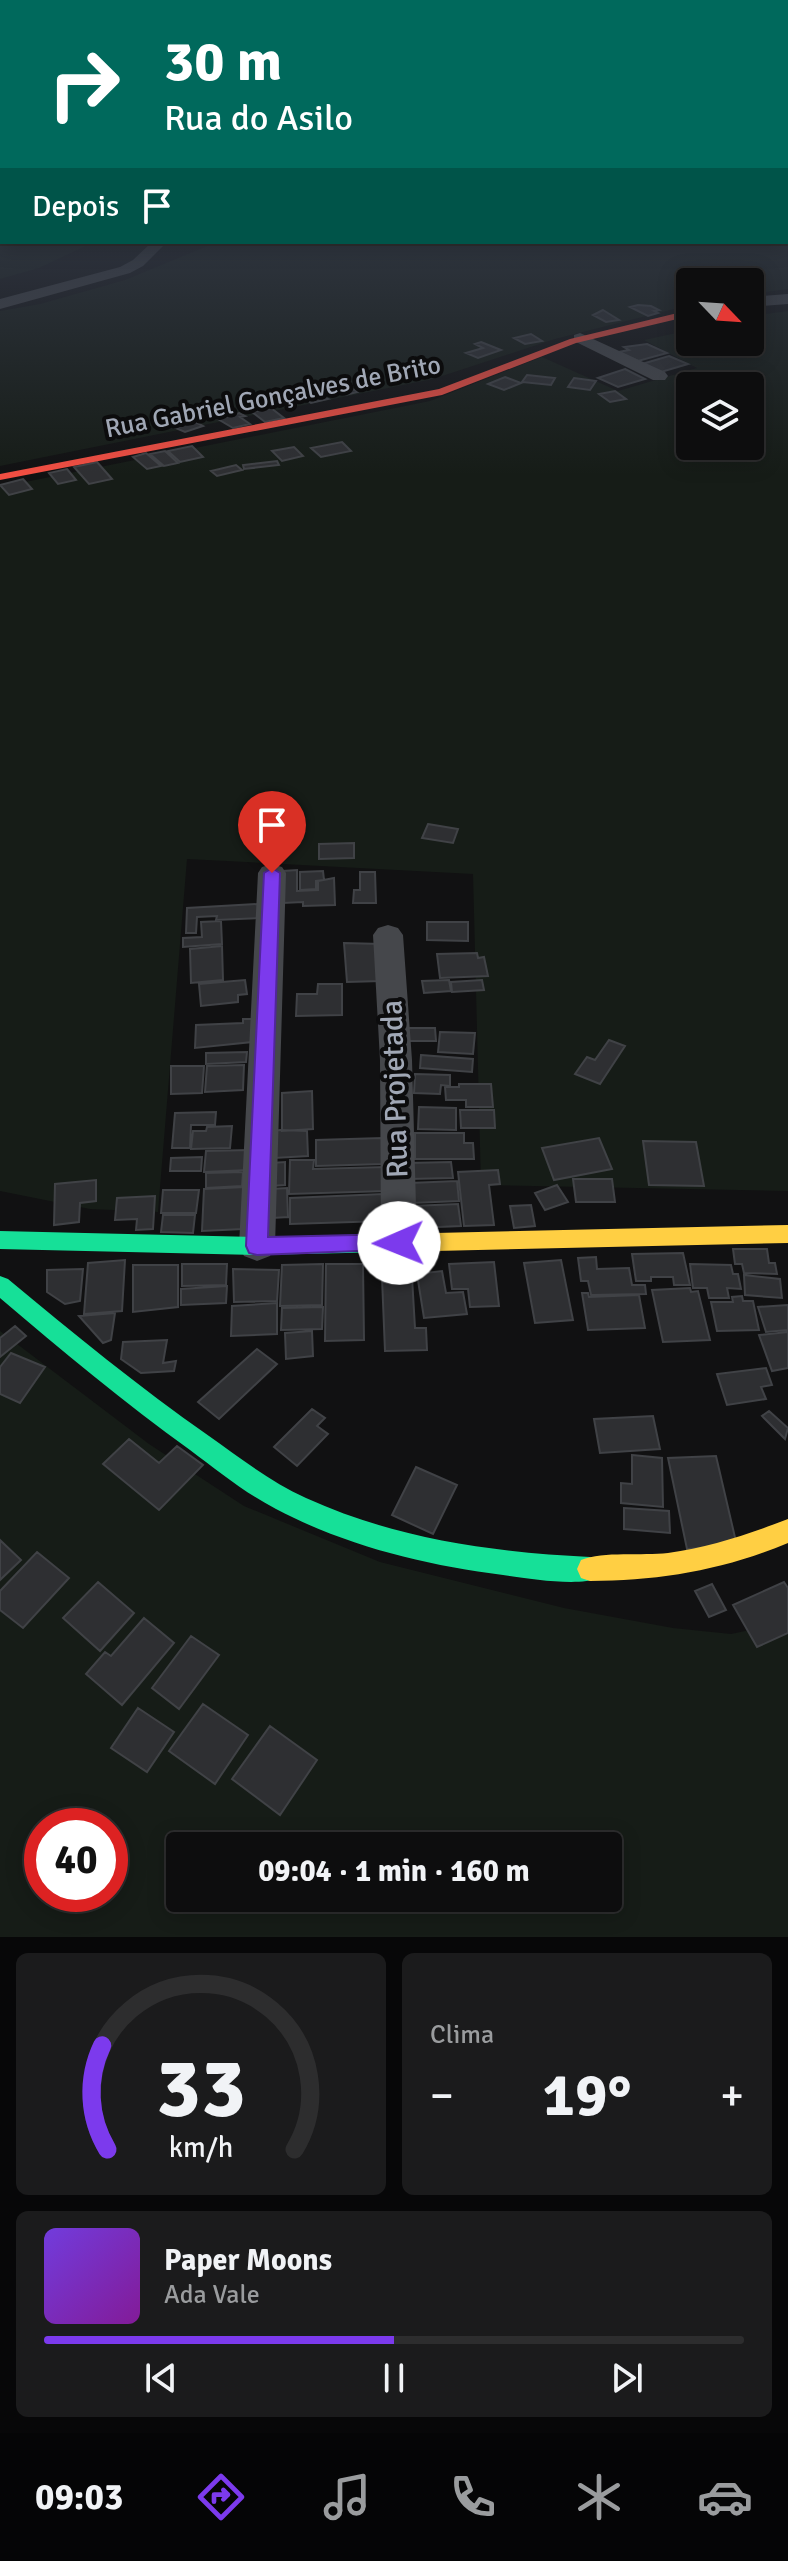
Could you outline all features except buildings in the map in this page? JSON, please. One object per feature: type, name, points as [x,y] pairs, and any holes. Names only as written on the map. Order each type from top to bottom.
[{"type":"street","points":[[0,304],[39,293]]},
{"type":"street","points":[[764,301],[788,299]]},
{"type":"street","name":"Rua Gabriel Gonçalves de Brito","points":[[0,477],[442,392],[473,382],[520,360],[676,317]]},
{"type":"street","points":[[588,342],[626,337]]},
{"type":"street","points":[[588,342],[659,376]]},
{"type":"street","points":[[257,1246],[272,873]]},
{"type":"street","name":"Rua Projetada","points":[[388,935],[396,1060],[399,1243]]},
{"type":"street","points":[[0,1240],[257,1246],[788,1234]]},
{"type":"street","points":[[0,1285],[144,1403],[202,1445],[293,1505],[364,1533],[445,1556],[489,1563],[644,1569],[689,1566],[734,1555],[788,1531]]},
{"type":"shaded area","points":[[78,293],[676,293],[676,309],[555,339],[433,379],[0,466],[0,311]]},
{"type":"shaded area","points":[[788,311],[788,1191],[481,1185],[473,874],[187,859],[158,1212],[90,1209],[0,1191],[0,487],[430,401],[542,357],[618,391],[676,374],[676,460],[764,460],[764,372],[683,372],[697,368],[644,340],[676,333],[676,356],[764,356],[764,314]]},
{"type":"shaded area","points":[[0,1331],[149,1444],[244,1506],[380,1562],[564,1608],[673,1628],[731,1634],[788,1622],[788,1937],[0,1937]]},
{"type":"traffic: fast","points":[[0,1240],[257,1246],[435,1242]]},
{"type":"traffic: fast","points":[[0,1285],[156,1411],[251,1480],[296,1506],[367,1534],[440,1553],[515,1564],[590,1569]]},
{"type":"traffic: slow","points":[[435,1242],[788,1234]]},
{"type":"traffic: slow","points":[[590,1569],[642,1568],[692,1561],[740,1549],[788,1531]]},
{"type":"traffic: jam","points":[[0,477],[442,392],[573,341],[676,316]]},
{"type":"route","points":[[272,873],[257,1246],[399,1243]]}]
